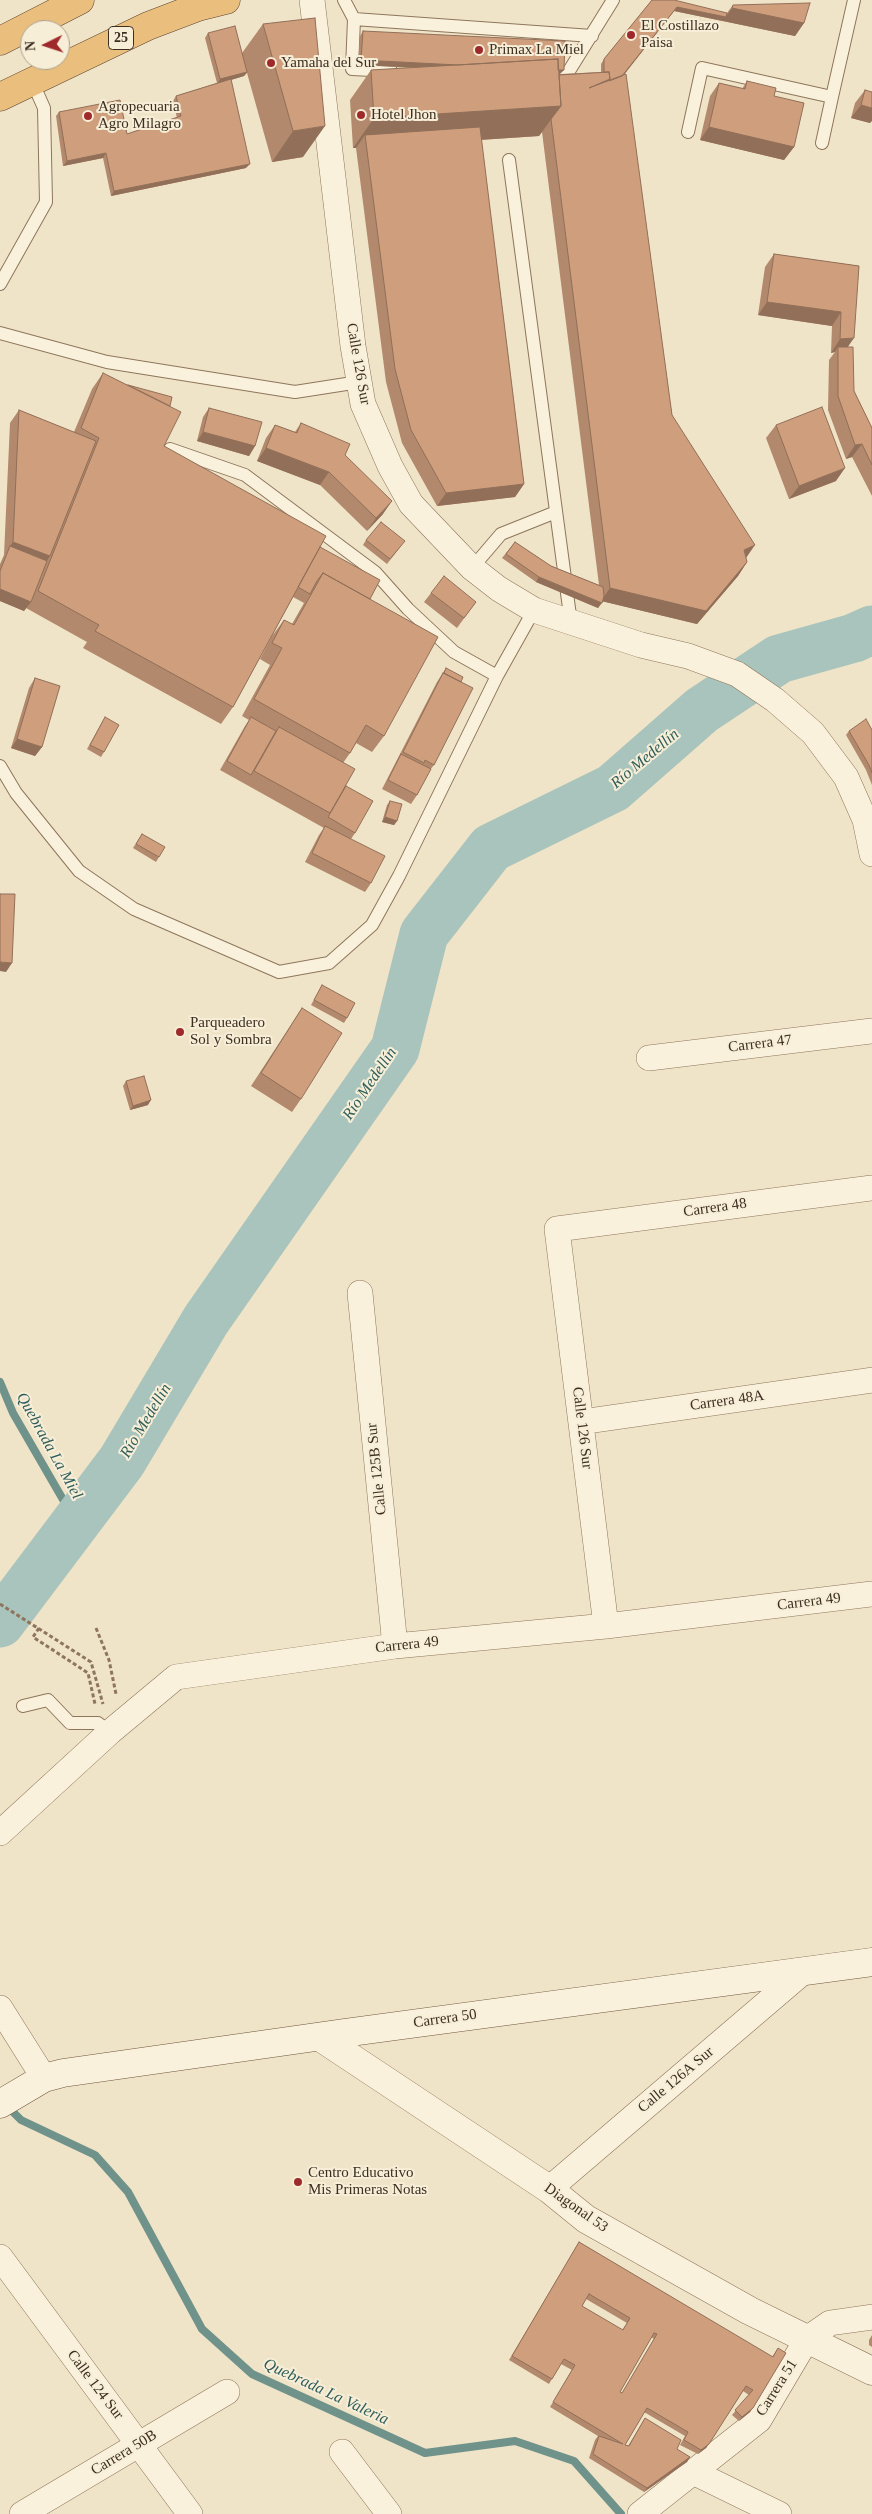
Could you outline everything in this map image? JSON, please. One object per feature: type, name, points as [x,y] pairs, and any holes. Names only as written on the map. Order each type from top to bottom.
[{"type":"highway","points":[[0,41],[80,0]]},
{"type":"highway","name":"25","points":[[17,88],[148,26],[198,7],[226,0]]},
{"type":"main road","name":"Carrera 50","points":[[22,2091],[63,2073],[122,2064],[872,1962]]},
{"type":"main road","name":"Diagonal 53","points":[[320,2037],[549,2189],[586,2219],[750,2311],[872,2371]]},
{"type":"street","name":"Calle 126 Sur","points":[[312,0],[352,346],[363,404],[390,466],[411,504],[472,568],[499,589],[534,610],[577,625],[688,656],[737,674],[775,700],[813,733],[846,777],[865,820],[872,854]]},
{"type":"street","name":"Carrera 47","points":[[649,1058],[872,1031]]},
{"type":"street","name":"Carrera 48","points":[[557,1229],[872,1188]]},
{"type":"street","name":"Calle 126 Sur","points":[[557,1229],[606,1626]]},
{"type":"street","name":"Calle 125B Sur","points":[[360,1293],[395,1646]]},
{"type":"street","name":"Carrera 48A","points":[[581,1422],[872,1380]]},
{"type":"street","name":"Carrera 49","points":[[0,1833],[107,1721],[176,1677],[395,1646],[606,1626],[872,1594]]},
{"type":"street","name":"Calle 126A Sur","points":[[549,2189],[803,1972]]},
{"type":"street","points":[[0,2008],[22,2091]]},
{"type":"street","name":"Calle 124 Sur","points":[[2,2264],[190,2514]]},
{"type":"street","name":"Carrera 51","points":[[641,2513],[759,2420],[807,2339],[830,2322],[872,2318]]},
{"type":"street","name":"Carrera 50B","points":[[22,2514],[227,2392]]},
{"type":"street","points":[[342,2452],[389,2514]]},
{"type":"street","points":[[693,2472],[779,2514]]},
{"type":"lane","points":[[344,0],[354,19],[352,69],[400,71]]},
{"type":"lane","points":[[535,77],[564,79],[613,0]]},
{"type":"lane","points":[[822,143],[854,0]]},
{"type":"lane","points":[[354,19],[592,36]]},
{"type":"lane","points":[[688,132],[702,68],[832,97]]},
{"type":"lane","points":[[0,284],[46,202],[44,108],[17,88]]},
{"type":"lane","points":[[509,160],[556,512],[577,625]]},
{"type":"lane","points":[[0,333],[107,362],[295,392],[359,382]]},
{"type":"lane","points":[[170,449],[245,475],[375,572],[408,609],[454,652],[498,676]]},
{"type":"lane","points":[[472,568],[501,534],[556,512]]},
{"type":"lane","points":[[0,766],[16,793],[79,871],[134,909],[279,972],[329,963],[372,925],[399,876],[498,676],[534,610]]},
{"type":"lane","points":[[23,1706],[48,1700],[70,1723],[98,1723],[107,1721]]},
{"type":"path","points":[[0,1604],[92,1662],[107,1721]]},
{"type":"path","points":[[39,1628],[33,1637],[88,1673],[96,1712]]},
{"type":"path","points":[[96,1628],[109,1660],[116,1697]]},
{"type":"building","points":[[652,0],[674,0],[727,13],[726,17],[677,7],[622,76],[609,81],[609,72],[604,72],[604,59]]},
{"type":"building","points":[[810,3],[804,23],[732,8],[733,5]]},
{"type":"building","points":[[315,18],[325,126],[293,131],[263,24]]},
{"type":"building","points":[[235,26],[247,72],[220,79],[208,33]]},
{"type":"building","points":[[363,31],[565,41],[564,70],[558,70],[558,59],[458,65],[361,60]]},
{"type":"building","points":[[558,59],[561,106],[374,118],[371,70]]},
{"type":"building","points":[[609,72],[610,79],[589,88],[626,74],[672,415],[755,545],[744,550],[747,562],[706,611],[610,588],[551,119],[561,106],[559,75]]},
{"type":"building","points":[[231,79],[250,164],[114,191],[106,153],[67,161],[59,112],[120,100],[127,134],[181,116],[176,96]]},
{"type":"building","points":[[747,81],[776,88],[774,96],[804,103],[794,147],[709,127],[719,83],[745,89]]},
{"type":"building","points":[[865,90],[872,92],[872,108],[861,105]]},
{"type":"building","points":[[480,127],[524,484],[446,493],[411,430],[395,369],[365,135]]},
{"type":"building","points":[[774,254],[859,266],[854,338],[840,339],[841,312],[767,302]]},
{"type":"building","points":[[838,347],[853,347],[854,391],[872,428],[872,465],[862,444],[855,445],[838,396]]},
{"type":"building","points":[[103,373],[181,412],[164,446],[326,536],[233,707],[95,631],[99,625],[38,591],[99,438],[81,428]]},
{"type":"building","points":[[128,385],[172,397],[170,406]]},
{"type":"building","points":[[822,407],[845,468],[799,486],[776,425]]},
{"type":"building","points":[[209,408],[262,422],[255,446],[203,432]]},
{"type":"building","points":[[19,410],[96,441],[50,556],[13,542]]},
{"type":"building","points":[[301,423],[350,444],[345,455],[392,501],[376,518],[329,472],[266,448],[275,425],[297,433]]},
{"type":"building","points":[[381,522],[405,541],[390,559],[366,540]]},
{"type":"building","points":[[515,542],[551,566],[603,587],[604,596],[602,603],[539,577],[506,554]]},
{"type":"building","points":[[10,546],[47,561],[31,602],[0,589],[0,571]]},
{"type":"building","points":[[320,547],[380,580],[370,599],[323,573],[310,594],[298,587]]},
{"type":"building","points":[[323,573],[438,637],[384,736],[366,725],[350,753],[254,699],[282,648],[272,643],[284,620],[294,625]]},
{"type":"building","points":[[444,576],[476,602],[464,618],[431,593]]},
{"type":"building","points":[[446,668],[463,677],[461,682],[444,673]]},
{"type":"building","points":[[443,673],[473,688],[434,765],[425,760],[424,763],[403,752]]},
{"type":"building","points":[[35,678],[60,686],[42,747],[17,739]]},
{"type":"building","points":[[105,717],[119,725],[104,752],[90,745]]},
{"type":"building","points":[[251,717],[276,731],[251,775],[227,761]]},
{"type":"building","points":[[866,719],[872,730],[872,773],[849,731]]},
{"type":"building","points":[[279,727],[355,769],[330,813],[254,771]]},
{"type":"building","points":[[401,754],[431,769],[417,795],[388,780]]},
{"type":"building","points":[[346,786],[373,801],[355,833],[328,817]]},
{"type":"building","points":[[390,801],[402,804],[397,821],[385,817]]},
{"type":"building","points":[[325,826],[385,856],[371,883],[312,853]]},
{"type":"building","points":[[142,834],[165,847],[159,857],[136,844]]},
{"type":"building","points":[[0,894],[15,894],[12,963],[0,962]]},
{"type":"building","points":[[322,985],[355,1003],[347,1018],[314,1000]]},
{"type":"building","points":[[302,1008],[342,1033],[301,1099],[261,1073]]},
{"type":"building","points":[[144,1076],[151,1100],[133,1106],[126,1081]]},
{"type":"building","points":[[579,2242],[773,2357],[778,2348],[786,2353],[753,2408],[742,2417],[735,2410],[753,2390],[746,2386],[709,2444],[701,2450],[684,2440],[688,2432],[647,2408],[625,2445],[629,2446],[645,2418],[681,2440],[677,2449],[690,2457],[647,2488],[593,2454],[599,2436],[623,2444],[553,2402],[575,2365],[564,2359],[552,2379],[512,2356]],"holes":[[[589,2294],[630,2318],[623,2330],[582,2306]],[[654,2333],[657,2334],[622,2393],[620,2392]]]},
{"type":"waterway","name":"Río Medellín","points":[[0,1623],[122,1461],[206,1320],[395,1049],[424,934],[491,848],[613,788],[702,710],[779,659],[854,638],[872,630]]},
{"type":"waterway","name":"Quebrada La Miel","points":[[0,1382],[13,1413],[76,1522]]},
{"type":"waterway","name":"Quebrada La Valeria","points":[[7,2106],[21,2120],[95,2155],[128,2192],[202,2329],[252,2374],[425,2453],[515,2441],[574,2461],[621,2514]]},
{"type":"place","name":"El Costillazo Paisa","points":[[631,35]]},
{"type":"place","name":"Primax La Miel","points":[[479,50]]},
{"type":"place","name":"Yamaha del Sur","points":[[271,63]]},
{"type":"place","name":"Hotel Jhon","points":[[361,115]]},
{"type":"place","name":"Agropecuaria Agro Milagro","points":[[88,116]]},
{"type":"place","name":"Parqueadero Sol y Sombra","points":[[180,1032]]},
{"type":"place","name":"Centro Educativo Mis Primeras Notas","points":[[298,2182]]}]
